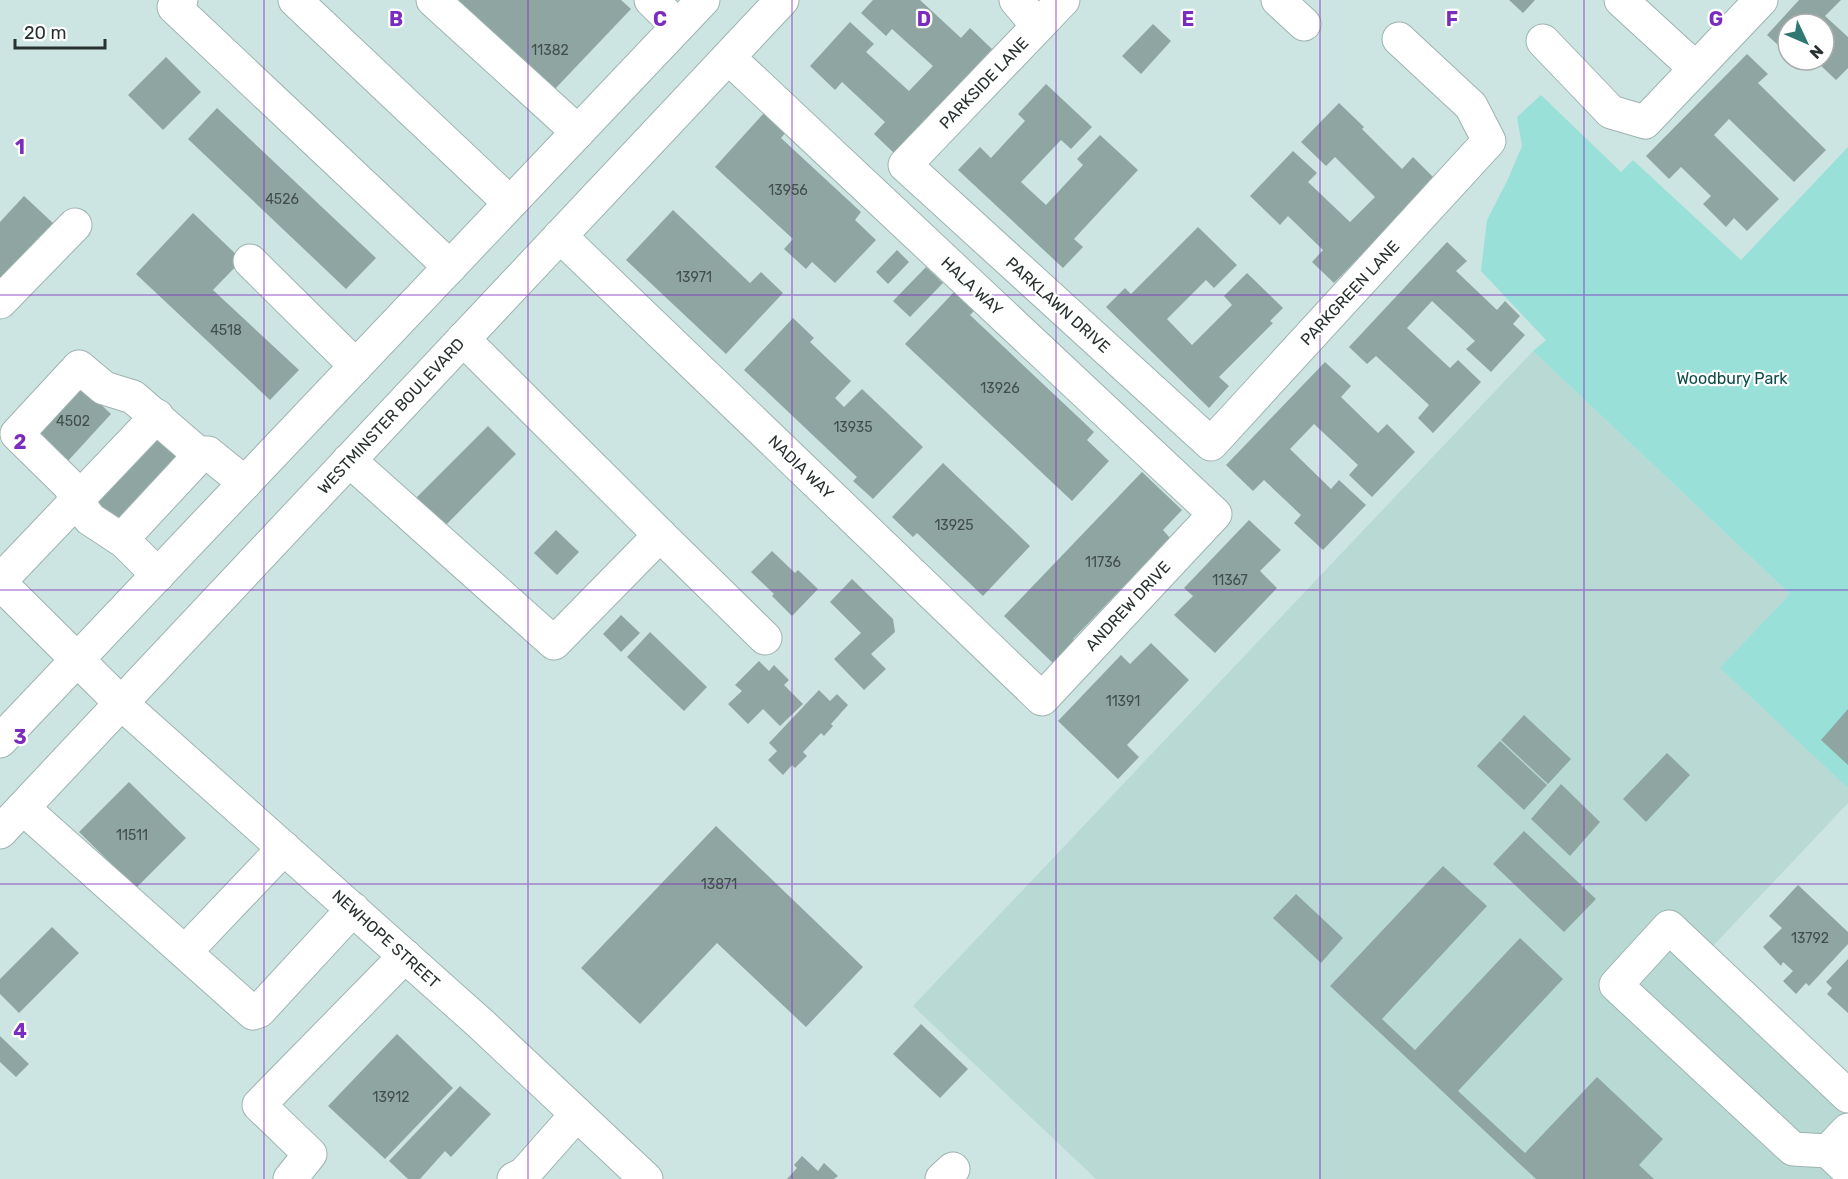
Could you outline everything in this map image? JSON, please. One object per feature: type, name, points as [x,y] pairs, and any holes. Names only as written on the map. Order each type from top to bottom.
[{"type":"street","points":[[181,0],[174,7],[450,267]]},
{"type":"street","points":[[295,0],[510,204]]},
{"type":"street","points":[[433,0],[578,132]]},
{"type":"street","points":[[651,0],[678,26]]},
{"type":"street","points":[[0,741],[703,0]]},
{"type":"street","name":"WESTMINSTER BOULEVARD","points":[[0,832],[782,0]]},
{"type":"street","points":[[1016,0],[1038,26]]},
{"type":"street","name":"PARKSIDE LANE","points":[[905,165],[1063,0]]},
{"type":"street","points":[[1278,0],[1304,24]]},
{"type":"street","points":[[1621,0],[1686,77]]},
{"type":"street","points":[[1543,41],[1611,112],[1645,122],[1686,77],[1743,6]]},
{"type":"street","name":"PARKGREEN LANE","points":[[1211,444],[1489,141],[1471,106],[1399,39]]},
{"type":"street","name":"HALA WAY","points":[[729,58],[1215,514]]},
{"type":"street","name":"PARKLAWN DRIVE","points":[[905,165],[1211,444]]},
{"type":"street","points":[[0,302],[75,225]]},
{"type":"street","name":"NADIA WAY","points":[[560,236],[1042,699]]},
{"type":"street","points":[[250,261],[356,366]]},
{"type":"street","points":[[463,339],[765,638]]},
{"type":"street","points":[[158,575],[125,542],[90,519],[76,500],[70,486],[17,434],[79,367],[104,388],[133,397],[200,455]]},
{"type":"street","points":[[0,582],[157,416]]},
{"type":"street","points":[[125,542],[124,537],[202,453],[208,453],[245,483]]},
{"type":"street","points":[[349,460],[554,643],[660,535]]},
{"type":"street","name":"ANDREW DRIVE","points":[[1042,699],[1215,514]]},
{"type":"street","name":"NEWHOPE STREET","points":[[0,582],[121,703],[481,1024],[646,1179]]},
{"type":"street","points":[[23,808],[253,1013],[260,1011],[353,909]]},
{"type":"street","points":[[185,952],[284,848]]},
{"type":"street","points":[[1841,1150],[1793,1149],[1616,985],[1669,927],[1848,1096]]},
{"type":"street","points":[[290,1179],[310,1154],[259,1106],[405,956]]},
{"type":"street","points":[[514,1179],[524,1174],[577,1114]]},
{"type":"shaded area","points":[[1533,351],[1790,594],[1721,668],[1848,788],[1848,803],[1713,946],[1848,1074],[1848,1179],[1096,1179],[913,1006]]},
{"type":"green space","name":"Woodbury Park","points":[[1541,95],[1621,172],[1633,160],[1741,260],[1848,147],[1848,788],[1720,668],[1790,594],[1533,351],[1546,340],[1481,271],[1487,220],[1522,146],[1517,117]]},
{"type":"building","points":[[456,0],[621,0],[631,9],[553,91]]},
{"type":"building","points":[[873,0],[920,0],[961,38],[970,28],[992,49],[895,154],[874,134],[885,122],[842,82],[835,90],[810,66],[850,22],[874,44],[866,52],[909,91],[933,66],[892,29],[886,36],[861,13]]},
{"type":"building","points":[[1509,0],[1535,0],[1523,13]]},
{"type":"building","points":[[1799,0],[1841,0],[1829,12],[1788,12]]},
{"type":"building","points":[[1153,24],[1171,41],[1141,74],[1122,56]]},
{"type":"building","points":[[1776,25],[1776,43],[1767,35]]},
{"type":"building","points":[[1836,26],[1848,37],[1848,68],[1836,80],[1828,72],[1836,72]]},
{"type":"building","points":[[1747,54],[1768,74],[1758,83],[1826,150],[1794,182],[1729,119],[1714,135],[1779,199],[1747,231],[1734,218],[1726,227],[1703,204],[1711,196],[1681,167],[1669,179],[1646,156]]},
{"type":"building","points":[[166,57],[201,92],[163,130],[128,95]]},
{"type":"building","points":[[1046,84],[1092,127],[1071,149],[1061,140],[1021,182],[1046,205],[1083,165],[1077,159],[1100,135],[1138,170],[1074,239],[1083,247],[1063,268],[958,170],[980,147],[991,158],[1025,121],[1018,114]]},
{"type":"building","points":[[1339,103],[1402,169],[1413,157],[1435,179],[1334,283],[1312,262],[1323,250],[1288,216],[1280,225],[1250,196],[1293,151],[1317,173],[1308,182],[1350,222],[1375,197],[1335,157],[1326,166],[1301,142]]},
{"type":"building","points":[[217,108],[376,258],[346,289],[188,139]]},
{"type":"building","points":[[764,113],[785,133],[781,138],[861,212],[855,220],[876,240],[835,283],[812,262],[806,269],[784,249],[793,239],[715,167]]},
{"type":"building","points":[[24,196],[54,224],[0,282],[0,222]]},
{"type":"building","points":[[673,210],[750,283],[761,272],[783,293],[726,354],[626,260]]},
{"type":"building","points":[[193,213],[242,260],[213,290],[299,370],[270,400],[136,274]]},
{"type":"building","points":[[1198,227],[1237,265],[1214,288],[1206,280],[1167,319],[1192,345],[1232,305],[1224,296],[1247,273],[1283,308],[1270,321],[1273,323],[1219,377],[1229,386],[1209,408],[1106,307],[1125,288],[1131,294]]},
{"type":"building","points":[[1447,242],[1467,261],[1456,271],[1497,310],[1505,301],[1520,316],[1513,324],[1525,335],[1491,372],[1466,349],[1475,341],[1432,301],[1407,328],[1450,368],[1458,360],[1481,382],[1433,433],[1418,418],[1429,405],[1376,356],[1367,364],[1349,347]]},
{"type":"building","points":[[897,250],[909,262],[888,284],[876,272]]},
{"type":"building","points":[[926,267],[943,283],[910,317],[893,301]]},
{"type":"building","points":[[954,292],[974,311],[970,315],[1094,432],[1087,440],[1109,461],[1072,501],[905,344]]},
{"type":"building","points":[[793,318],[814,338],[810,342],[851,381],[835,398],[844,407],[862,389],[923,447],[873,499],[853,481],[857,477],[744,370]]},
{"type":"building","points":[[1325,362],[1351,386],[1341,397],[1378,433],[1387,424],[1415,452],[1372,497],[1349,475],[1358,465],[1314,424],[1290,449],[1331,489],[1339,480],[1366,505],[1323,550],[1294,523],[1301,515],[1264,480],[1253,491],[1226,465]]},
{"type":"building","points":[[77,382],[111,414],[67,462],[34,428]]},
{"type":"building","points":[[488,426],[516,454],[439,532],[410,504]]},
{"type":"building","points":[[161,433],[188,458],[118,534],[91,509]]},
{"type":"building","points":[[943,463],[1030,546],[983,596],[917,533],[913,537],[892,517]]},
{"type":"building","points":[[1142,472],[1182,510],[1163,530],[1170,538],[1073,639],[1078,644],[1057,667],[1004,616]]},
{"type":"building","points":[[1249,520],[1281,550],[1260,571],[1277,588],[1215,653],[1174,615],[1193,596],[1184,588]]},
{"type":"building","points":[[556,530],[579,552],[557,575],[534,553]]},
{"type":"building","points":[[772,551],[795,573],[798,570],[818,589],[792,616],[772,596],[774,594],[751,572]]},
{"type":"building","points":[[852,579],[893,619],[895,632],[871,654],[886,669],[864,690],[834,659],[861,633],[830,602]]},
{"type":"building","points":[[621,615],[640,633],[621,652],[603,634]]},
{"type":"building","points":[[650,632],[707,687],[684,711],[627,657]]},
{"type":"building","points":[[1151,643],[1189,680],[1127,745],[1139,757],[1118,779],[1058,721],[1121,655],[1130,664]]},
{"type":"building","points":[[759,661],[769,671],[774,665],[789,680],[784,685],[803,704],[780,726],[763,709],[748,724],[728,704],[742,691],[735,685]]},
{"type":"building","points":[[819,690],[830,701],[837,694],[848,705],[831,724],[833,726],[824,736],[821,733],[803,752],[807,756],[795,768],[792,765],[783,775],[768,760],[777,751],[769,743]]},
{"type":"building","points":[[1848,709],[1848,765],[1821,740]]},
{"type":"building","points":[[1524,715],[1571,759],[1548,784],[1501,740]]},
{"type":"building","points":[[1500,741],[1547,785],[1524,810],[1477,766]]},
{"type":"building","points":[[1667,753],[1690,775],[1646,822],[1623,799]]},
{"type":"building","points":[[129,782],[186,838],[136,888],[79,832]]},
{"type":"building","points":[[1561,784],[1600,822],[1570,856],[1531,819]]},
{"type":"building","points":[[716,826],[863,967],[806,1027],[717,943],[640,1024],[581,968]]},
{"type":"building","points":[[1524,831],[1596,899],[1564,932],[1493,864]]},
{"type":"building","points":[[1443,866],[1487,906],[1382,1019],[1415,1050],[1520,938],[1563,979],[1458,1091],[1525,1153],[1597,1077],[1663,1139],[1639,1165],[1654,1179],[1536,1179],[1330,986]]},
{"type":"building","points":[[1798,885],[1848,932],[1848,944],[1809,986],[1806,983],[1796,994],[1783,981],[1793,971],[1783,962],[1781,966],[1763,947],[1782,928],[1769,916]]},
{"type":"building","points":[[1296,894],[1343,938],[1321,963],[1273,918]]},
{"type":"building","points":[[52,927],[79,953],[19,1013],[0,994],[0,979]]},
{"type":"building","points":[[1848,959],[1848,1013],[1827,994],[1832,988],[1826,982]]},
{"type":"building","points":[[921,1024],[968,1069],[940,1098],[893,1054]]},
{"type":"building","points":[[397,1034],[453,1088],[385,1159],[328,1106]]},
{"type":"building","points":[[0,1036],[29,1064],[16,1077],[0,1062]]},
{"type":"building","points":[[460,1086],[491,1114],[451,1157],[445,1151],[420,1179],[408,1179],[389,1161]]},
{"type":"building","points":[[802,1156],[818,1171],[824,1163],[838,1176],[834,1179],[787,1179],[797,1168],[794,1165]]}]
